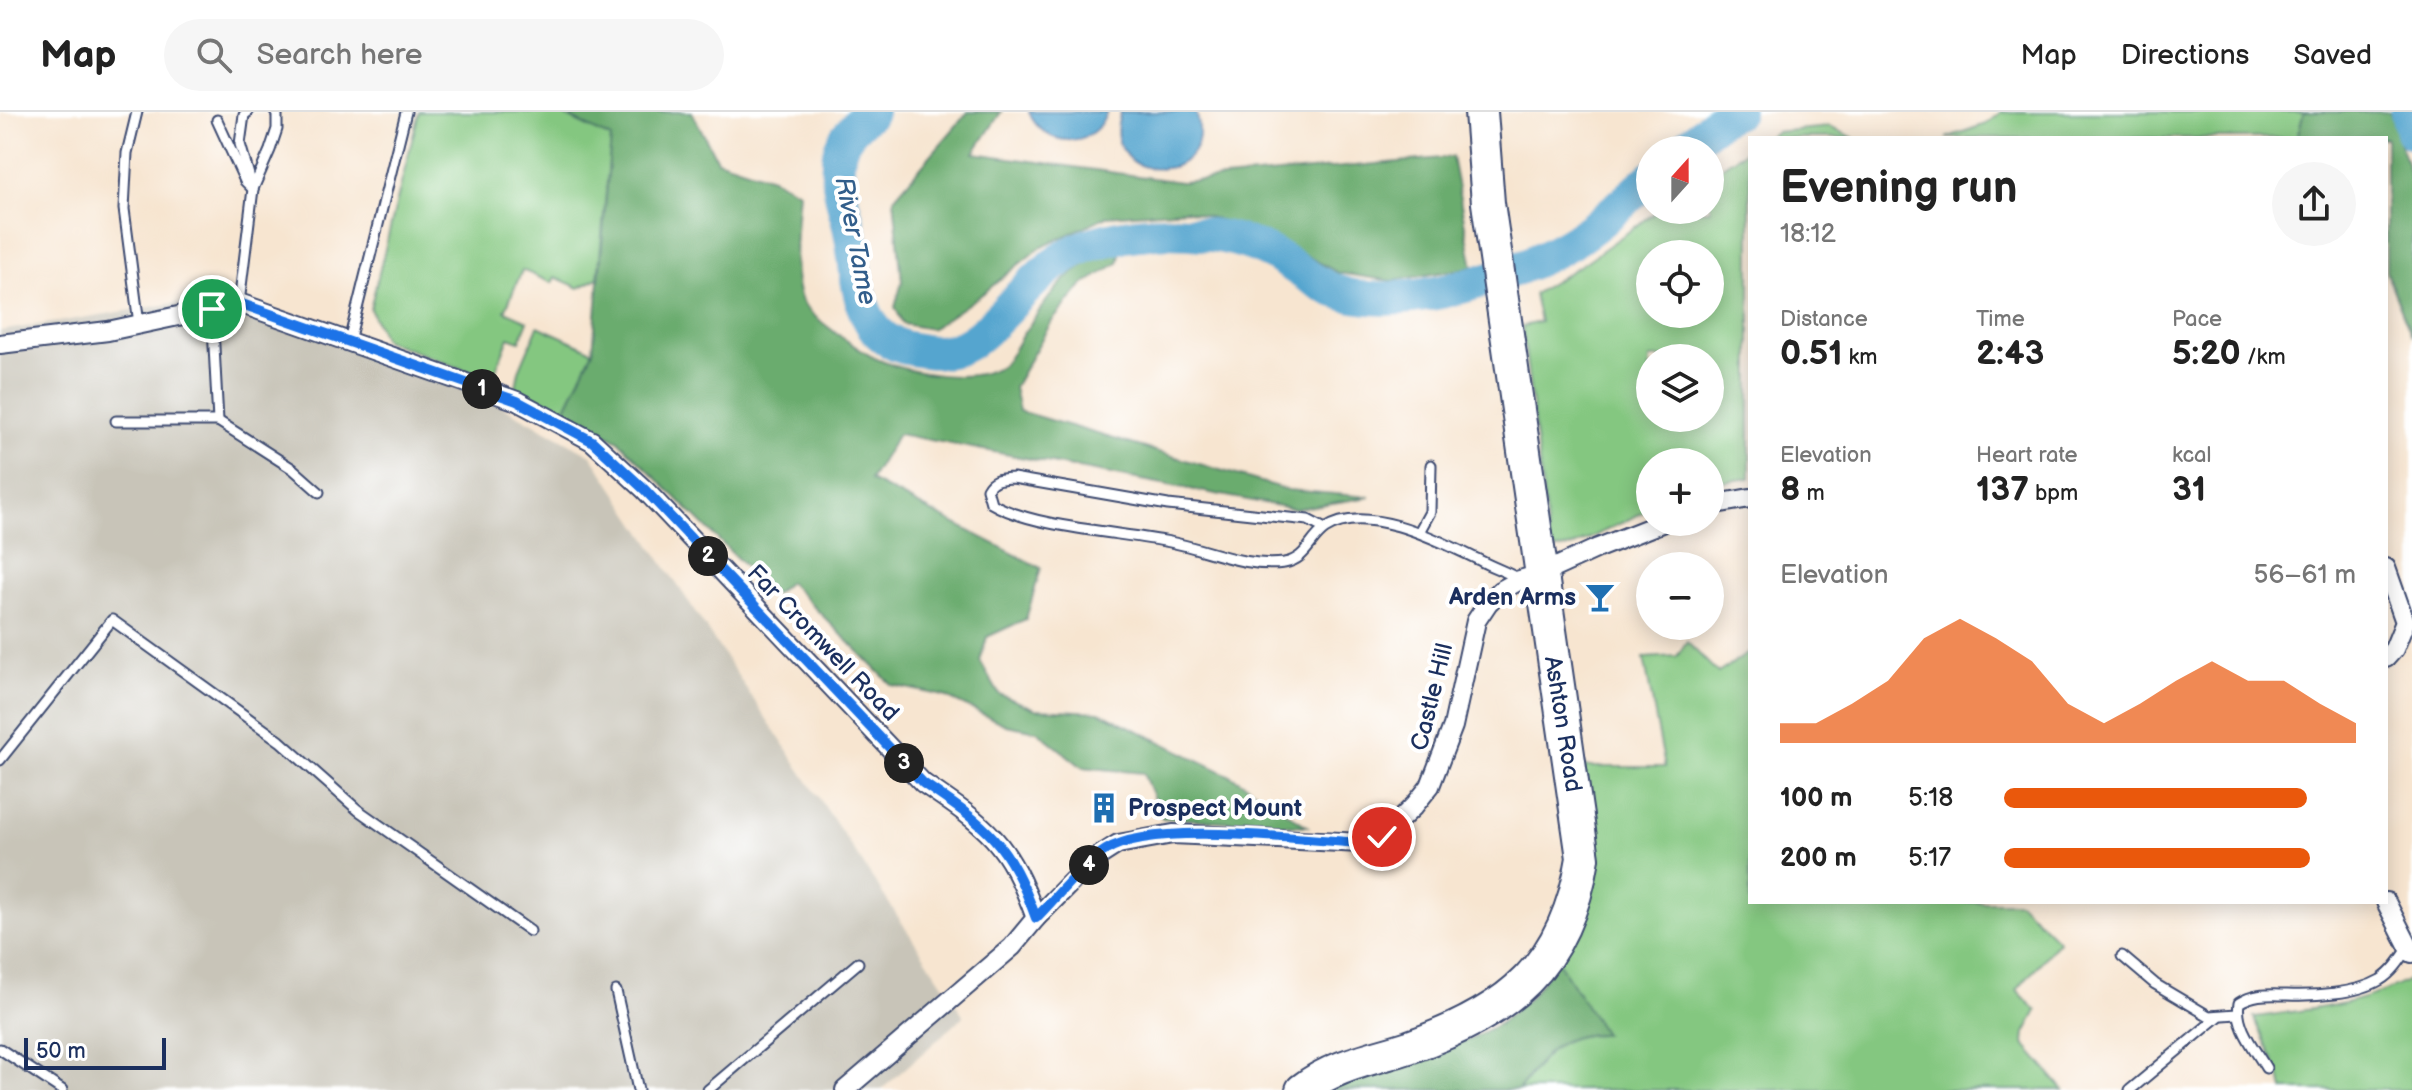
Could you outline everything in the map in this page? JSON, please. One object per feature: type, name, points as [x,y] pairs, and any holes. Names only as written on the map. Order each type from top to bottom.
[{"type":"highway","name":"Ashton Road","points":[[1302,1090],[1315,1079],[1351,1063],[1407,1047],[1462,1026],[1492,1008],[1522,985],[1547,958],[1564,928],[1577,894],[1583,858],[1530,577],[1504,310],[1488,203],[1481,112]]},
{"type":"street","points":[[0,344],[108,331],[239,303]]},
{"type":"street","name":"Far Cromwell Road","points":[[239,303],[517,401],[592,441],[645,490],[923,783],[977,820],[1004,847],[1022,878],[1036,918]]},
{"type":"street","points":[[1724,503],[1748,498]]},
{"type":"street","name":"Castle Hill","points":[[845,1090],[1012,947],[1036,918],[1105,850],[1132,840],[1173,834],[1362,843],[1382,837],[1430,786],[1453,726],[1476,621],[1500,591],[1636,533]]},
{"type":"street","points":[[2388,574],[2405,622],[2388,656]]},
{"type":"street","points":[[2387,904],[2411,950]]},
{"type":"lane","points":[[137,112],[127,153],[124,209],[139,324]]},
{"type":"lane","points":[[248,112],[244,115],[240,144],[253,189]]},
{"type":"lane","points":[[239,303],[253,189],[277,129],[275,112]]},
{"type":"lane","points":[[348,343],[406,112]]},
{"type":"lane","points":[[217,120],[245,181],[253,189]]},
{"type":"lane","points":[[212,309],[218,421]]},
{"type":"lane","points":[[116,421],[218,421],[293,469],[319,492]]},
{"type":"lane","points":[[1419,532],[1430,512],[1431,465]]},
{"type":"lane","points":[[1325,529],[1308,520],[1168,505],[1013,478],[998,479],[987,489],[991,503],[1021,516],[1166,541],[1245,561],[1286,562],[1303,556],[1325,529],[1347,522],[1394,524],[1530,577]]},
{"type":"lane","points":[[0,760],[112,620],[280,741],[358,810],[530,931]]},
{"type":"lane","points":[[2266,1068],[2237,1014],[2239,1003],[2259,994],[2320,996],[2379,981],[2411,950]]},
{"type":"lane","points":[[2122,956],[2155,984],[2209,1016],[2237,1014]]},
{"type":"lane","points":[[708,1090],[858,963]]},
{"type":"lane","points":[[616,991],[638,1090]]},
{"type":"lane","points":[[2130,1090],[2218,1017]]},
{"type":"lane","points":[[0,1049],[62,1090]]},
{"type":"shaded area","points":[[208,298],[487,398],[591,455],[964,1016],[881,1090],[0,1090],[0,331]]},
{"type":"green space","points":[[419,112],[557,112],[611,138],[598,278],[579,288],[555,277],[552,283],[522,270],[505,311],[528,321],[520,341],[509,337],[492,380],[384,340],[370,309]]},
{"type":"green space","points":[[571,112],[692,112],[717,160],[772,178],[799,192],[796,268],[800,296],[805,306],[862,351],[907,369],[959,376],[991,371],[1009,358],[1063,281],[1088,263],[1121,250],[1118,263],[1082,286],[1052,321],[1014,387],[1019,411],[1288,490],[1370,497],[1295,509],[898,434],[870,480],[1041,568],[1026,619],[987,637],[980,661],[999,694],[1035,709],[1100,712],[1237,779],[1307,826],[1162,818],[1143,773],[1082,767],[1037,731],[1006,725],[944,696],[892,685],[789,582],[774,595],[619,441],[564,412],[593,351],[611,138],[572,119]]},
{"type":"green space","points":[[968,112],[1001,112],[974,153],[1181,182],[1452,157],[1473,267],[1392,281],[1338,273],[1268,235],[1186,210],[1107,216],[1038,249],[981,295],[931,329],[903,324],[895,307],[902,282],[894,198]]},
{"type":"green space","points":[[2001,112],[2304,112],[2298,136],[1952,136],[1986,124]]},
{"type":"green space","points":[[2304,112],[2390,112],[2412,182],[2412,336],[2388,277],[2388,136],[2298,136]]},
{"type":"green space","points":[[1829,127],[1849,136],[1769,136],[1776,132]]},
{"type":"green space","points":[[1748,149],[1748,478],[1724,482],[1724,448],[1636,448],[1636,516],[1572,547],[1550,550],[1522,326],[1540,322],[1534,294],[1639,224],[1724,224],[1724,165]]},
{"type":"green space","points":[[538,326],[593,351],[564,412],[515,392],[519,371]]},
{"type":"green space","points":[[1687,642],[1718,673],[1748,653],[1748,904],[2021,904],[2059,941],[2017,990],[2037,1011],[2025,1033],[2024,1044],[2064,1090],[1519,1090],[1545,1057],[1562,1042],[1603,1034],[1558,961],[1580,767],[1665,767],[1644,658],[1677,656]]},
{"type":"green space","points":[[1558,961],[1604,1034],[1574,1037],[1553,1048],[1518,1090],[1324,1090],[1470,1039],[1499,1024],[1530,997]]},
{"type":"green space","points":[[2412,978],[2412,1090],[2283,1090],[2280,1075],[2254,1017],[2355,1000]]},
{"type":"water","points":[[1029,112],[1107,112],[1091,134],[1068,140],[1045,133]]},
{"type":"water","points":[[1121,112],[1196,112],[1199,137],[1191,155],[1176,166],[1158,169],[1140,165],[1125,154],[1118,136]]},
{"type":"waterway","name":"River Tame","points":[[871,112],[847,136],[838,163],[862,303],[879,333],[893,343],[930,352],[954,350],[973,341],[1049,268],[1074,252],[1102,241],[1166,232],[1211,235],[1233,239],[1273,254],[1335,291],[1362,297],[1427,295],[1496,277],[1557,250],[1599,223],[1636,190]]},
{"type":"waterway","name":"River Tame","points":[[1699,136],[1721,119],[1737,112]]},
{"type":"waterway","name":"River Tame","points":[[2407,112],[2412,132]]},
{"type":"place","name":"Arden Arms","points":[[1600,597]]},
{"type":"place","name":"Prospect Mount","points":[[1104,808]]},
{"type":"route","points":[[212,309],[239,303],[517,401],[592,441],[645,490],[923,783],[977,820],[1004,847],[1022,878],[1036,918],[1105,850],[1132,840],[1173,834],[1362,843],[1382,837]]}]
